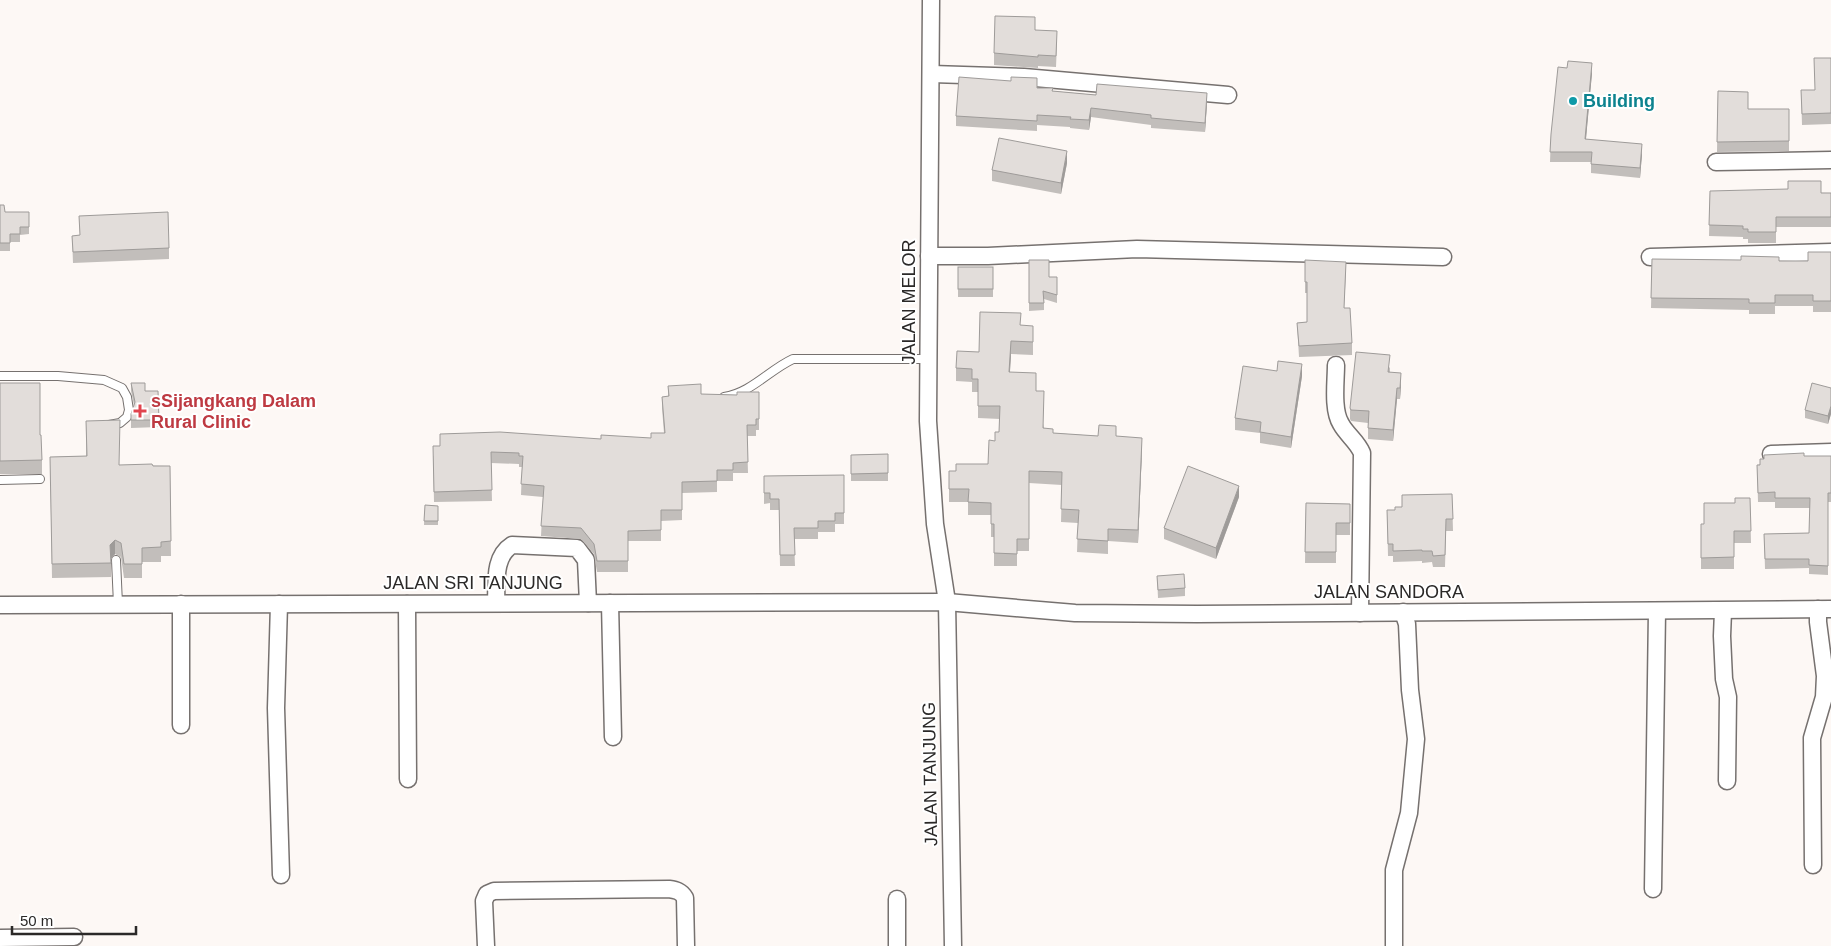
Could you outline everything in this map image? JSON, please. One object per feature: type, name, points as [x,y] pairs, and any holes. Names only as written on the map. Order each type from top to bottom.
[{"type":"street","name":"JALAN MELOR","points":[[931,0],[932,74],[928,421],[935,524],[947,602]]},
{"type":"street","points":[[932,74],[1024,77],[1228,95]]},
{"type":"street","points":[[1716,162],[1831,160]]},
{"type":"street","points":[[929,256],[988,256],[1137,249],[1442,257]]},
{"type":"street","points":[[1650,257],[1831,252]]},
{"type":"street","points":[[1336,365],[1336,414],[1341,425],[1360,446],[1363,459],[1360,613]]},
{"type":"street","points":[[1771,454],[1831,452]]},
{"type":"street","points":[[496,603],[498,563],[505,549],[512,545],[577,548],[586,560],[588,603]]},
{"type":"street","name":"JALAN SANDORA","points":[[947,602],[1075,613],[1360,613],[1405,618],[1657,616],[1723,611],[1821,614]]},
{"type":"street","name":"JALAN SRI TANJUNG","points":[[0,605],[588,603],[610,618],[947,602]]},
{"type":"street","name":"JALAN TANJUNG","points":[[947,602],[953,946]]},
{"type":"street","points":[[181,604],[181,725]]},
{"type":"street","points":[[279,604],[276,726],[281,875]]},
{"type":"street","points":[[407,604],[408,779]]},
{"type":"street","points":[[1723,611],[1724,679],[1728,697],[1727,781]]},
{"type":"street","points":[[1813,865],[1812,738],[1824,697],[1825,676],[1821,614]]},
{"type":"street","points":[[1653,889],[1657,616]]},
{"type":"street","points":[[610,618],[613,738]]},
{"type":"street","points":[[1394,946],[1394,870],[1409,813],[1416,739],[1410,690],[1405,618]]},
{"type":"street","points":[[486,946],[484,901],[487,894],[494,891],[669,889],[683,894],[685,898],[686,946]]},
{"type":"street","points":[[897,899],[897,946]]},
{"type":"street","points":[[0,938],[74,937]]},
{"type":"lane","points":[[719,398],[728,397],[747,389],[780,365],[793,360],[928,360]]},
{"type":"lane","points":[[0,376],[58,376],[104,380],[122,388],[127,397],[129,410],[127,417],[120,423],[103,427]]},
{"type":"lane","points":[[0,480],[40,479]]},
{"type":"lane","points":[[116,560],[118,604]]},
{"type":"building","points":[[995,16],[1035,17],[1035,30],[1057,31],[1056,56],[1038,55],[1038,57],[994,53]]},
{"type":"building","points":[[1814,58],[1831,58],[1831,113],[1802,114],[1801,90],[1815,90]]},
{"type":"building","points":[[1568,61],[1592,63],[1585,139],[1642,144],[1640,168],[1591,164],[1592,152],[1550,152],[1558,67],[1567,68]]},
{"type":"building","points":[[959,77],[1011,81],[1011,77],[1037,78],[1037,88],[1053,88],[1052,91],[1096,95],[1097,84],[1207,93],[1205,123],[1151,118],[1151,115],[1091,108],[1089,120],[1037,115],[1037,121],[956,116]]},
{"type":"building","points":[[1718,91],[1748,92],[1748,109],[1789,109],[1789,141],[1717,142]]},
{"type":"building","points":[[999,138],[1067,151],[1061,183],[992,170]]},
{"type":"building","points":[[1788,181],[1821,181],[1821,193],[1831,193],[1831,217],[1776,217],[1776,232],[1748,232],[1748,229],[1743,229],[1743,226],[1709,225],[1710,191],[1788,189]]},
{"type":"building","points":[[0,205],[4,205],[5,212],[29,212],[29,227],[20,227],[20,234],[10,234],[10,243],[0,243]]},
{"type":"building","points":[[168,212],[169,248],[73,252],[72,236],[80,235],[79,216]]},
{"type":"building","points":[[1808,252],[1831,252],[1831,301],[1813,301],[1813,295],[1775,295],[1775,303],[1749,303],[1749,299],[1651,298],[1652,259],[1741,260],[1741,256],[1779,257],[1779,261],[1808,261]]},
{"type":"building","points":[[1029,260],[1049,260],[1049,277],[1057,277],[1057,295],[1043,291],[1044,303],[1029,303]]},
{"type":"building","points":[[1305,260],[1346,262],[1344,308],[1350,308],[1352,343],[1299,346],[1297,323],[1307,322]]},
{"type":"building","points":[[958,267],[993,267],[993,289],[958,289]]},
{"type":"building","points":[[980,312],[1021,313],[1020,325],[1033,326],[1033,342],[1011,341],[1009,372],[1036,373],[1036,391],[1044,391],[1043,428],[1053,429],[1053,433],[1098,436],[1099,425],[1116,426],[1116,436],[1142,438],[1138,530],[1108,529],[1108,541],[1077,539],[1079,510],[1061,509],[1062,472],[1029,471],[1029,539],[1017,539],[1017,554],[994,553],[994,524],[991,524],[991,503],[968,502],[969,489],[949,489],[949,471],[956,471],[956,464],[988,464],[989,440],[995,441],[995,432],[999,432],[1000,406],[978,406],[978,379],[972,379],[972,369],[956,368],[957,351],[979,352]]},
{"type":"building","points":[[1356,352],[1390,355],[1388,372],[1401,373],[1400,388],[1397,388],[1393,430],[1368,428],[1369,411],[1351,410],[1350,408]]},
{"type":"building","points":[[1278,361],[1302,364],[1291,437],[1260,432],[1261,422],[1235,418],[1243,366],[1277,371]]},
{"type":"building","points":[[0,383],[40,383],[42,460],[0,461]]},
{"type":"building","points":[[131,383],[145,383],[145,391],[158,391],[159,420],[131,420],[135,402]]},
{"type":"building","points":[[1812,383],[1831,388],[1831,406],[1828,416],[1805,410]]},
{"type":"building","points":[[701,384],[701,394],[737,395],[737,392],[759,392],[759,419],[756,419],[756,425],[747,425],[748,462],[733,463],[733,470],[717,470],[717,481],[682,482],[682,510],[661,510],[661,530],[628,531],[628,561],[597,561],[594,544],[581,528],[541,526],[544,486],[521,484],[523,456],[519,456],[519,453],[491,452],[492,490],[434,492],[433,446],[440,446],[440,434],[500,432],[601,439],[601,435],[651,438],[651,433],[665,433],[662,397],[669,396],[668,386]]},
{"type":"building","points":[[120,420],[119,465],[152,464],[153,466],[170,466],[171,541],[161,542],[161,547],[142,548],[142,564],[124,564],[121,543],[115,540],[110,545],[111,563],[52,564],[50,457],[87,456],[86,421]]},
{"type":"building","points":[[1804,453],[1804,456],[1831,456],[1831,493],[1828,493],[1828,566],[1809,565],[1809,559],[1765,559],[1764,534],[1809,533],[1810,498],[1775,498],[1775,492],[1758,493],[1757,465],[1760,465],[1760,459],[1764,459],[1764,455]]},
{"type":"building","points":[[888,454],[888,473],[851,474],[851,455]]},
{"type":"building","points":[[1188,466],[1239,486],[1216,548],[1164,528]]},
{"type":"building","points":[[844,475],[844,513],[835,513],[835,521],[818,521],[818,528],[794,528],[795,555],[780,555],[779,499],[770,499],[770,493],[764,493],[764,476]]},
{"type":"building","points":[[1452,494],[1453,519],[1446,519],[1445,555],[1433,556],[1432,551],[1422,550],[1393,551],[1393,544],[1388,544],[1387,510],[1395,510],[1395,507],[1402,507],[1402,495]]},
{"type":"building","points":[[1735,498],[1750,498],[1751,531],[1734,531],[1734,557],[1701,558],[1701,524],[1704,524],[1704,503],[1735,503]]},
{"type":"building","points":[[1306,503],[1350,504],[1350,523],[1336,523],[1336,552],[1305,552]]},
{"type":"building","points":[[425,505],[438,506],[438,521],[424,521]]},
{"type":"building","points":[[1184,574],[1185,588],[1158,590],[1157,576]]},
{"type":"place","name":"Building","points":[[1573,101]]},
{"type":"place","name":"sSijangkang Dalam Rural Clinic","points":[[140,411]]}]
